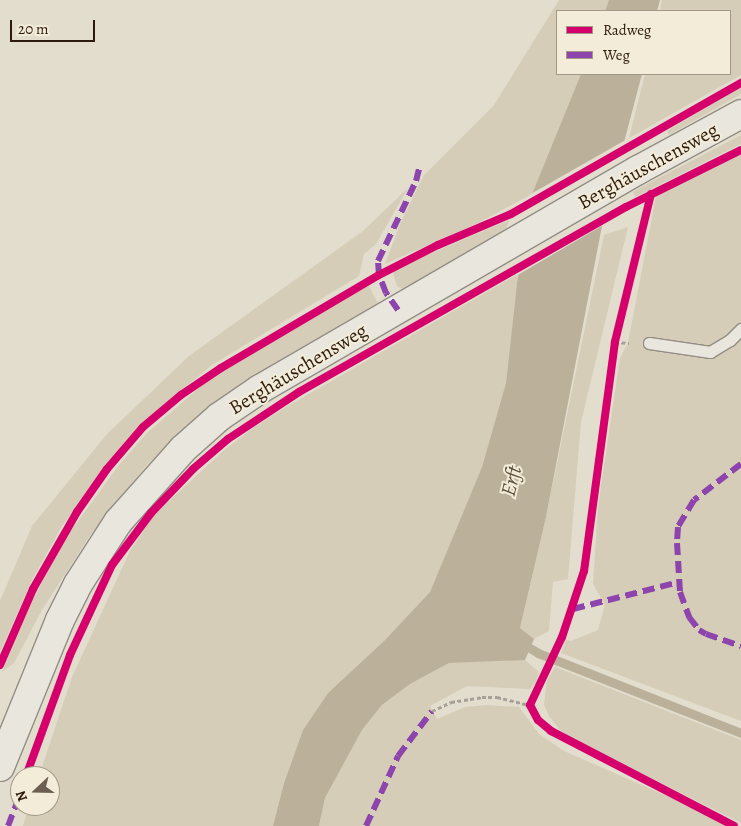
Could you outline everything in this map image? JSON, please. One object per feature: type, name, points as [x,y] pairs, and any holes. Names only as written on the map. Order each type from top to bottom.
[{"type":"main road","name":"Berghäuschensweg","points":[[0,768],[60,620],[78,584],[118,522],[161,472],[219,417],[260,389],[638,170],[741,114]]},
{"type":"lane","points":[[649,343],[710,352],[730,340],[741,330]]},
{"type":"path","points":[[432,711],[451,702],[482,696],[497,697],[530,705]]},
{"type":"shaded area","points":[[559,0],[609,0],[605,10],[556,10],[556,75],[581,75],[532,194],[480,222],[385,264],[401,222],[424,175],[494,105]]},
{"type":"shaded area","points":[[662,0],[741,0],[741,75],[629,138],[645,75],[731,75],[731,10],[660,10]]},
{"type":"shaded area","points":[[741,87],[741,94],[669,135],[667,131]]},
{"type":"shaded area","points":[[741,135],[741,144],[635,197],[633,192]]},
{"type":"shaded area","points":[[741,154],[741,721],[561,653],[566,640],[571,641],[598,630],[605,605],[593,584],[598,506],[620,358],[628,343],[656,196]]},
{"type":"shaded area","points":[[408,188],[376,244],[364,254],[359,276],[212,365],[148,418],[125,442],[62,526],[33,578],[0,652],[0,601],[32,526],[107,434],[189,356],[363,231]]},
{"type":"shaded area","points":[[509,220],[506,230],[403,289],[397,286],[392,270]]},
{"type":"shaded area","points":[[628,227],[581,422],[568,579],[553,582],[549,631],[534,639],[520,628],[546,517],[604,235]]},
{"type":"shaded area","points":[[518,274],[506,383],[482,467],[430,592],[385,640],[328,693],[303,730],[284,783],[273,826],[23,826],[26,816],[60,816],[60,766],[42,766],[72,677],[130,551],[154,515],[223,451],[253,428],[286,407]]},
{"type":"shaded area","points":[[368,285],[378,303],[271,365],[218,401],[191,422],[145,467],[89,537],[42,610],[14,663],[2,672],[32,602],[62,543],[119,465],[146,434],[207,381],[247,355]]},
{"type":"shaded area","points":[[525,660],[539,672],[536,682],[530,689],[467,686],[430,706],[437,719],[465,707],[486,705],[519,707],[539,734],[564,751],[683,803],[725,826],[319,826],[325,798],[362,730],[382,705],[410,684],[449,663]]},
{"type":"shaded area","points":[[555,667],[741,740],[741,823],[575,740],[560,730],[549,716],[544,705],[547,681]]},
{"type":"water","points":[[609,0],[660,0],[657,10],[605,10]]},
{"type":"water","name":"Erft","points":[[581,75],[642,75],[602,226],[546,517],[520,628],[534,639],[525,660],[449,663],[410,684],[382,705],[362,730],[325,798],[319,826],[273,826],[284,783],[303,730],[328,693],[385,640],[430,592],[482,467],[506,383],[517,283],[532,194]]},
{"type":"pier","points":[[629,138],[605,224],[516,276],[529,195]]},
{"type":"waterway","points":[[520,642],[538,653],[741,733]]},
{"type":"marked path","points":[[398,310],[386,293],[379,275],[378,261],[416,181],[420,165]]},
{"type":"marked path","points":[[741,464],[694,500],[678,527],[677,543],[680,592],[689,617],[699,630],[706,634],[741,646]]},
{"type":"marked path","points":[[573,609],[679,582]]},
{"type":"marked path","points":[[366,826],[398,756],[432,711]]},
{"type":"marked path","points":[[8,826],[12,816]]},
{"type":"cycle path","points":[[0,665],[33,589],[77,512],[107,469],[143,427],[181,395],[221,368],[379,275],[438,245],[511,214],[741,83]]},
{"type":"cycle path","points":[[30,766],[70,655],[112,565],[151,513],[193,469],[228,439],[299,392],[626,207],[741,150]]},
{"type":"cycle path","points":[[651,194],[615,342],[584,571],[562,637],[530,705],[538,720],[551,731],[734,826]]}]
